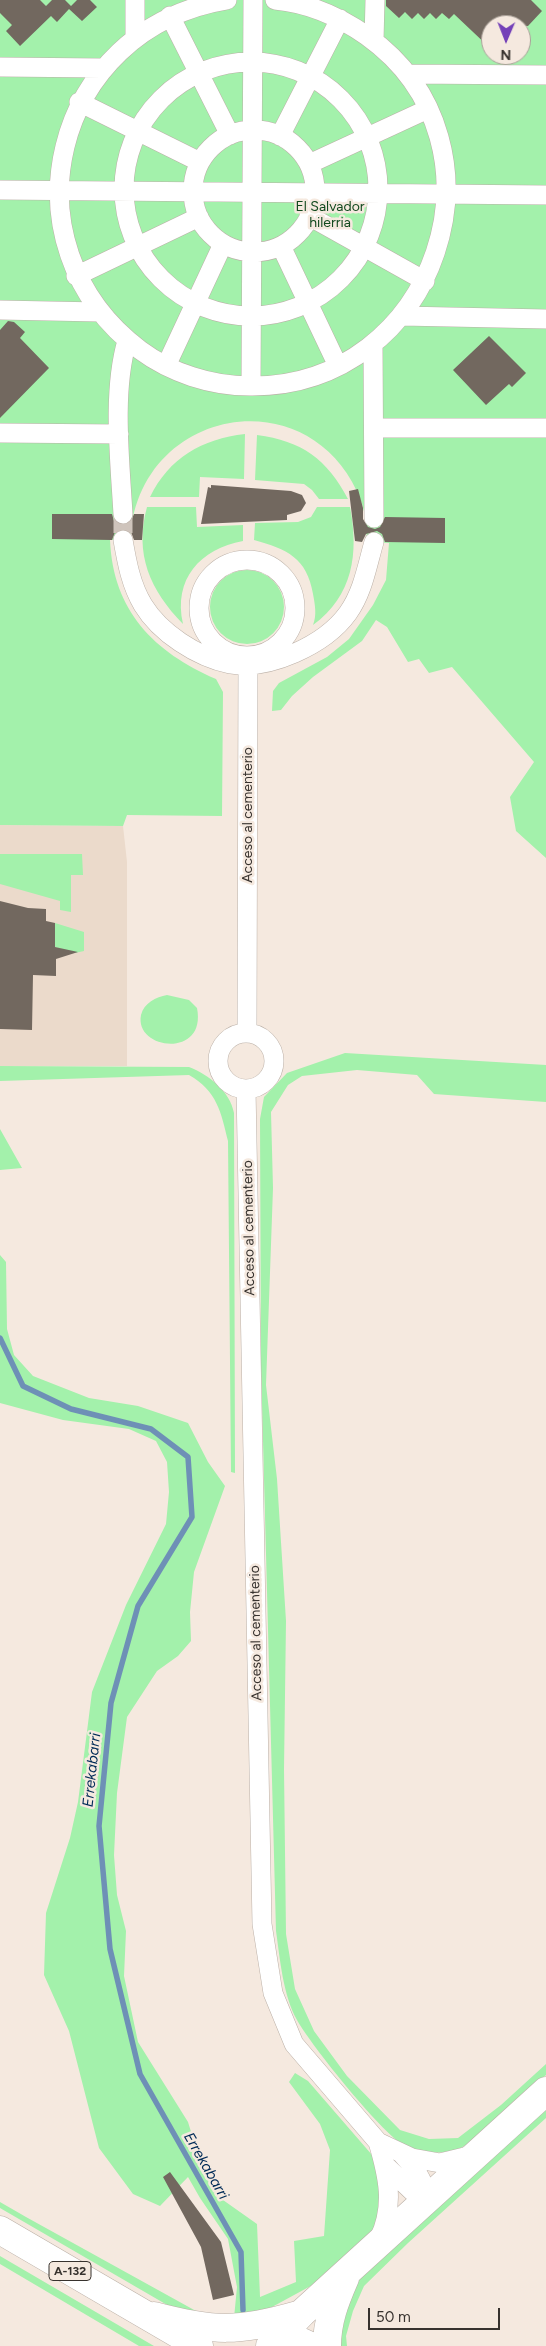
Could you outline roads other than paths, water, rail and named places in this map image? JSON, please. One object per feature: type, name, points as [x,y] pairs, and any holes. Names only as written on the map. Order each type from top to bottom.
[{"type":"main road","points":[[274,2341],[428,2197],[546,2091]]},
{"type":"main road","name":"A-132","points":[[0,2230],[199,2346]]},
{"type":"main road","points":[[327,2346],[327,2328],[333,2305],[348,2271]]},
{"type":"main road","points":[[140,2312],[186,2324],[229,2329],[262,2325],[302,2313]]},
{"type":"main road","points":[[274,2341],[295,2339],[310,2346]]},
{"type":"street","points":[[135,0],[135,37]]},
{"type":"street","points":[[227,0],[190,8],[170,16],[135,37],[102,68],[79,102],[63,146],[57,191],[63,240],[76,276],[99,312],[127,341],[166,366],[207,381],[251,386],[296,381],[338,366],[373,344],[402,316],[425,281],[440,243],[447,194],[439,139],[428,109],[406,74],[386,51],[340,19],[312,8],[275,0]]},
{"type":"street","points":[[251,386],[253,0]]},
{"type":"street","points":[[374,41],[375,0]]},
{"type":"street","points":[[170,16],[230,135]]},
{"type":"street","points":[[280,136],[340,19]]},
{"type":"street","points":[[252,63],[286,68],[310,78],[328,88],[343,102],[356,118],[367,137],[376,167],[378,194],[372,230],[364,247],[340,280],[308,303],[280,313],[251,316],[222,313],[195,303],[161,280],[137,247],[128,220],[124,192],[125,171],[138,131],[149,113],[163,97],[180,84],[199,74],[216,68],[252,63]]},
{"type":"street","points":[[0,67],[102,68]]},
{"type":"street","points":[[406,74],[546,75]]},
{"type":"street","points":[[79,102],[200,162]]},
{"type":"street","points":[[310,164],[428,109]]},
{"type":"street","points":[[252,130],[280,136],[295,146],[310,164],[315,193],[309,216],[297,233],[281,246],[252,252],[237,250],[222,244],[209,232],[199,217],[193,192],[195,176],[200,162],[213,146],[230,135],[252,130]]},
{"type":"street","points":[[0,190],[546,195]]},
{"type":"street","points":[[309,216],[425,281]]},
{"type":"street","points":[[76,276],[199,217]]},
{"type":"street","points":[[166,366],[222,244]]},
{"type":"street","points":[[281,246],[338,366]]},
{"type":"street","points":[[0,310],[99,312]]},
{"type":"street","points":[[402,316],[546,319]]},
{"type":"street","points":[[122,514],[119,434],[121,361],[127,341]]},
{"type":"street","points":[[373,344],[375,428],[374,518]]},
{"type":"street","points":[[375,428],[546,428]]},
{"type":"street","points":[[0,433],[119,434]]},
{"type":"street","points":[[123,540],[129,573],[135,588],[144,606],[160,627],[182,643],[229,664],[248,661],[271,662],[297,652],[322,638],[347,614],[362,587],[374,542]]},
{"type":"street","points":[[249,560],[267,564],[282,575],[292,592],[295,610],[291,628],[280,644],[248,661],[227,652],[212,641],[202,625],[199,606],[203,588],[214,573],[230,563],[249,560]]},
{"type":"street","name":"Acceso al cementerio","points":[[247,1033],[248,661]]},
{"type":"street","points":[[247,1033],[264,1040],[270,1047],[274,1066],[264,1082],[256,1087],[246,1089],[239,1088],[226,1080],[219,1066],[218,1058],[221,1048],[228,1040],[236,1035],[247,1033]]},
{"type":"street","name":"Acceso al cementerio","points":[[246,1089],[262,1924],[273,1993],[294,2044],[378,2142]]},
{"type":"street","points":[[378,2142],[412,2158],[440,2163],[476,2155]]},
{"type":"street","points":[[376,2246],[387,2223],[390,2196],[385,2165],[378,2142]]},
{"type":"street","points":[[400,2152],[414,2165],[428,2197]]},
{"type":"street","points":[[385,2165],[412,2191],[428,2197]]},
{"type":"waterway","name":"Errekabarri","points":[[0,1338],[23,1386],[71,1409],[151,1429],[188,1457],[192,1517],[138,1606],[111,1703],[99,1826],[110,1949],[140,2074],[241,2252],[243,2310]]},
{"type":"tunnel","points":[[123,514],[123,540]]},
{"type":"park label","name":"El Salvador hilerria","points":[[330,216]]}]
